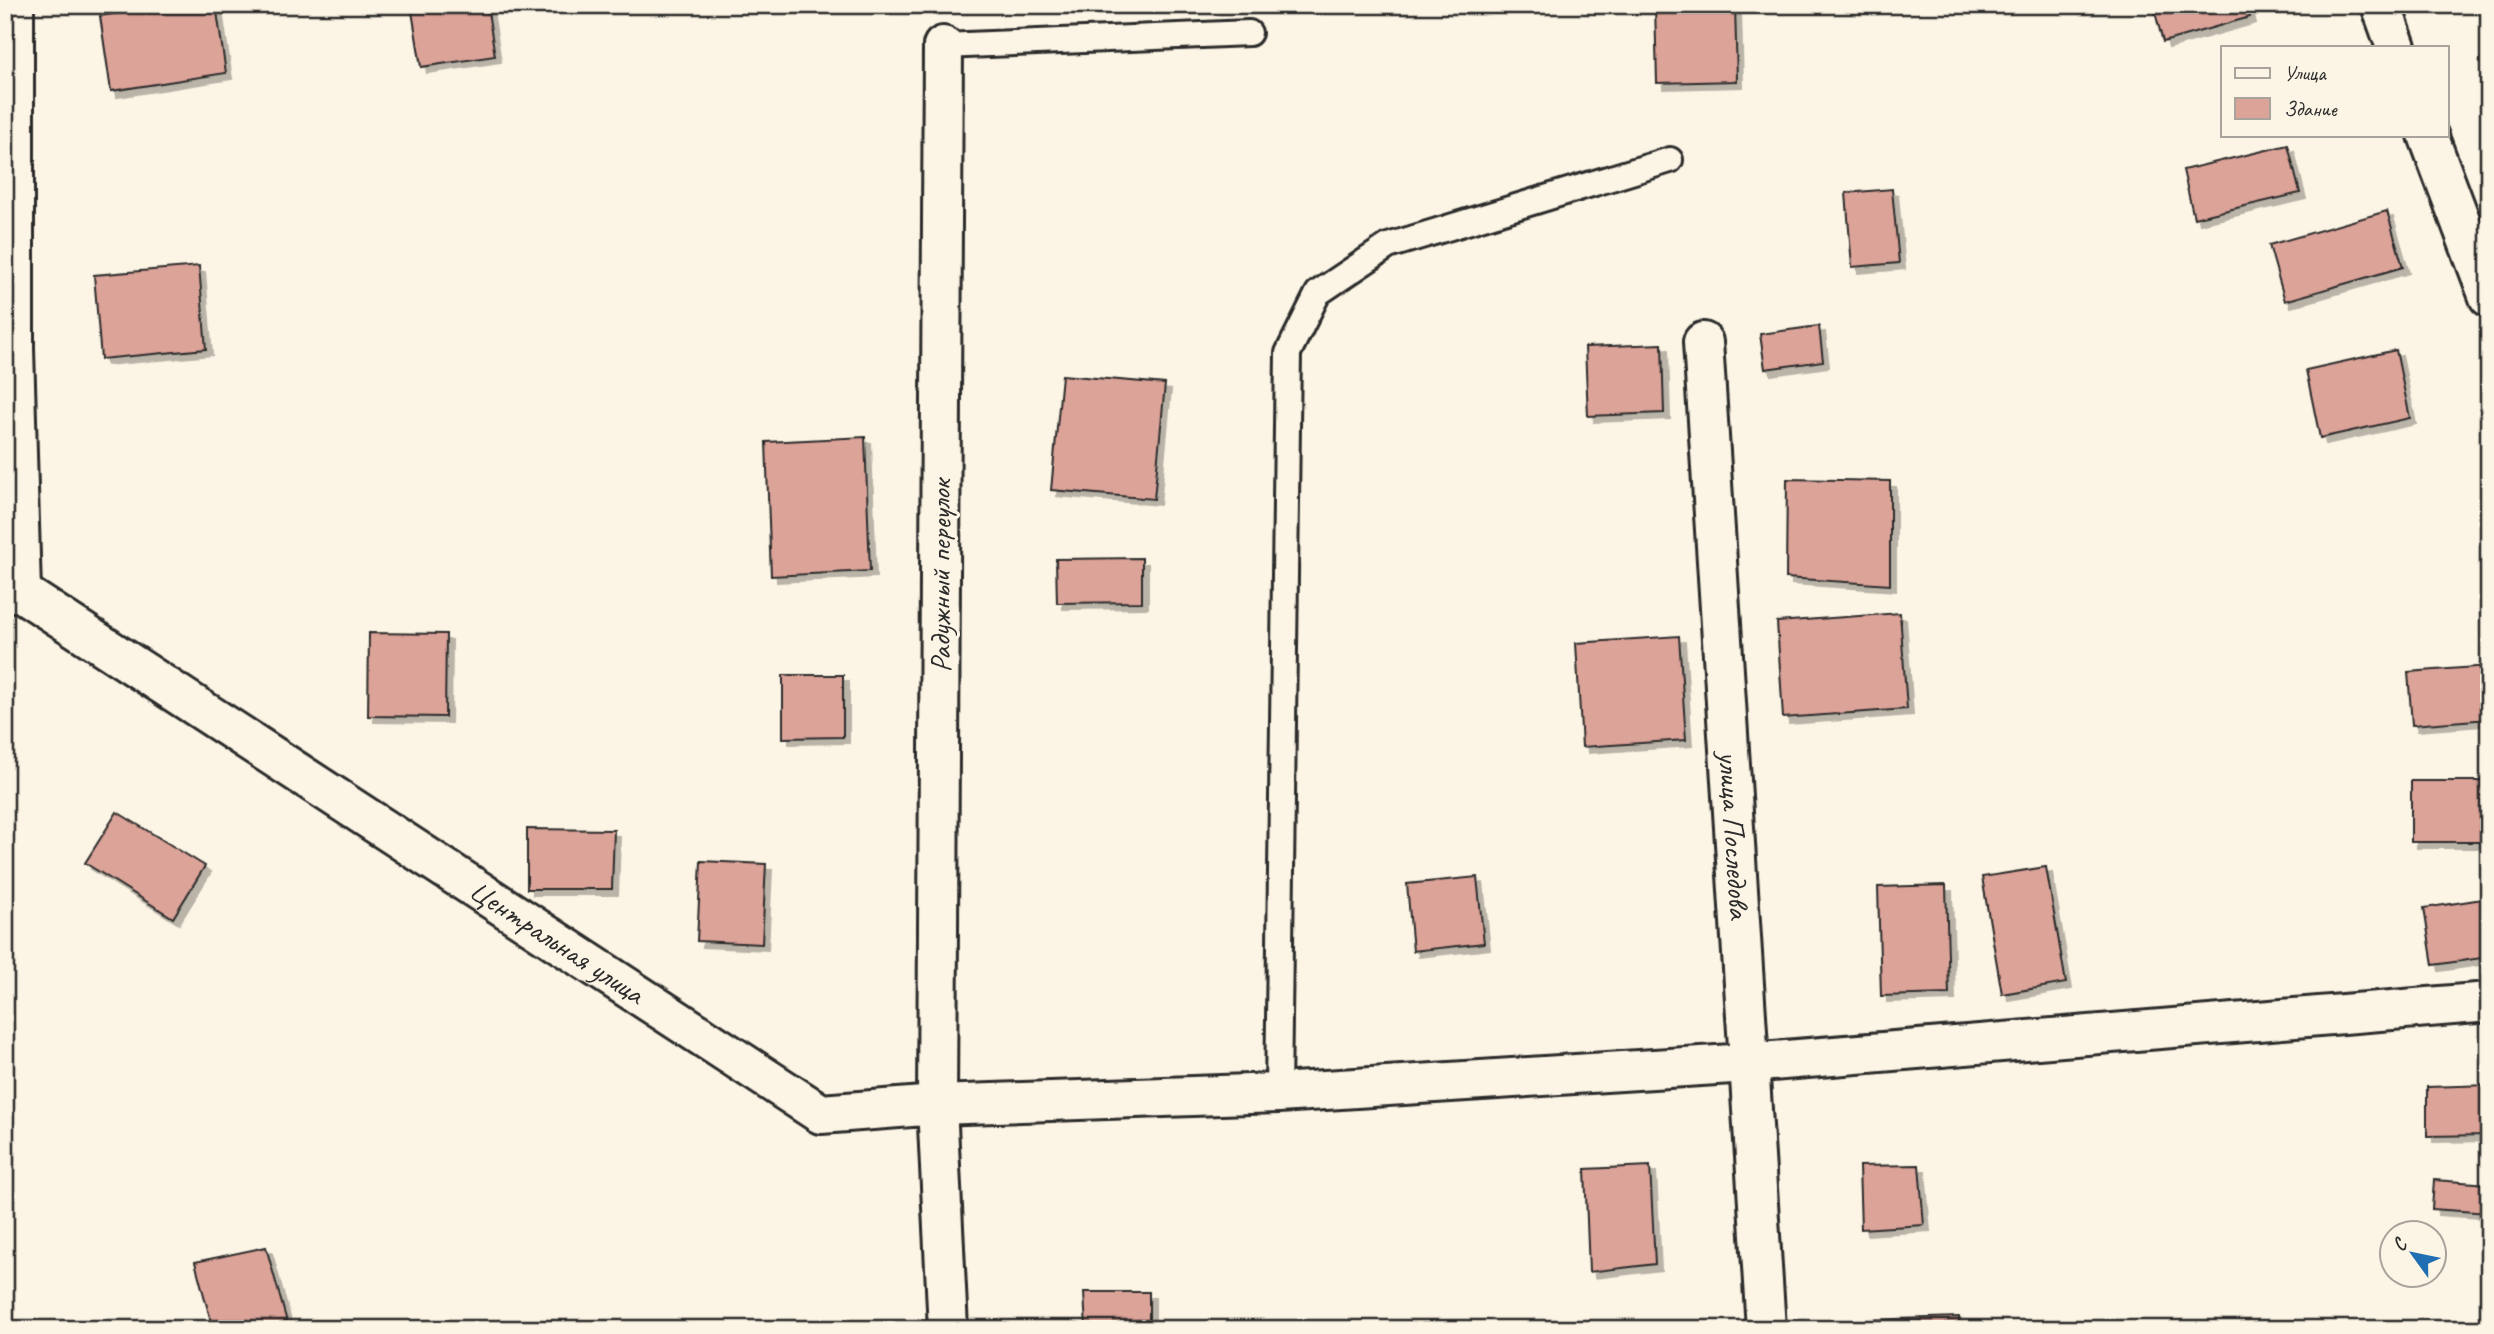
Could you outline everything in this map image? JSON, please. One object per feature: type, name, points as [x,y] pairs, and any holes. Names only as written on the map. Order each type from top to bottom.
[{"type":"street","points":[[13,592],[14,5]]},
{"type":"street","points":[[2381,5],[2396,46]]},
{"type":"street","name":"Радужный переулок","points":[[937,1105],[943,46]]},
{"type":"street","points":[[2428,136],[2489,297]]},
{"type":"street","name":"улица Последова","points":[[1703,342],[1766,1329]]},
{"type":"street","name":"Центральная улица","points":[[13,592],[821,1114],[937,1105],[1278,1093],[1748,1063],[2489,1002]]},
{"type":"street","points":[[937,1105],[948,1329]]},
{"type":"lane","points":[[943,46],[1249,33]]},
{"type":"lane","points":[[1278,1093],[1288,353],[1318,293],[1388,246],[1670,160]]},
{"type":"building","points":[[170,5],[216,5],[226,73],[111,91],[100,16]]},
{"type":"building","points":[[411,5],[487,5],[495,56],[421,67]]},
{"type":"building","points":[[1655,5],[1735,5],[1737,81],[1657,83]]},
{"type":"building","points":[[2153,5],[2247,5],[2250,17],[2163,42]]},
{"type":"building","points":[[2288,145],[2300,193],[2194,218],[2183,170]]},
{"type":"building","points":[[1892,189],[1899,263],[1852,267],[1846,193]]},
{"type":"building","points":[[2387,211],[2403,267],[2285,301],[2269,245]]},
{"type":"building","points":[[199,266],[206,349],[101,359],[94,275]]},
{"type":"building","points":[[1819,326],[1823,361],[1765,369],[1760,334]]},
{"type":"building","points":[[1662,344],[1664,413],[1588,416],[1585,347]]},
{"type":"building","points":[[2396,350],[2410,418],[2320,438],[2306,370]]},
{"type":"building","points":[[1062,375],[1165,384],[1154,499],[1051,490]]},
{"type":"building","points":[[865,437],[870,571],[771,576],[766,442]]},
{"type":"building","points":[[1787,479],[1890,481],[1890,585],[1786,578]]},
{"type":"building","points":[[1142,558],[1142,602],[1057,603],[1056,559]]},
{"type":"building","points":[[1900,613],[1907,709],[1783,718],[1777,622]]},
{"type":"building","points":[[369,633],[446,634],[445,717],[368,716]]},
{"type":"building","points":[[1679,636],[1686,740],[1582,747],[1576,643]]},
{"type":"building","points":[[2489,666],[2489,719],[2412,725],[2408,672]]},
{"type":"building","points":[[783,675],[843,675],[843,737],[783,738]]},
{"type":"building","points":[[2411,781],[2489,781],[2489,842],[2411,842]]},
{"type":"building","points":[[117,812],[205,866],[173,918],[85,863]]},
{"type":"building","points":[[527,829],[614,830],[612,889],[527,889]]},
{"type":"building","points":[[701,861],[766,864],[762,944],[697,941]]},
{"type":"building","points":[[2046,867],[2066,983],[2002,994],[1982,877]]},
{"type":"building","points":[[1477,877],[1484,943],[1413,951],[1407,884]]},
{"type":"building","points":[[1946,885],[1949,994],[1881,996],[1878,887]]},
{"type":"building","points":[[2489,898],[2489,957],[2433,965],[2424,908]]},
{"type":"building","points":[[2489,1085],[2489,1135],[2427,1136],[2427,1087]]},
{"type":"building","points":[[1919,1165],[1924,1225],[1861,1229],[1859,1166]]},
{"type":"building","points":[[1650,1166],[1655,1264],[1589,1272],[1585,1169]]},
{"type":"building","points":[[2434,1180],[2489,1184],[2489,1213],[2432,1209]]},
{"type":"building","points":[[266,1247],[289,1329],[213,1329],[195,1262]]},
{"type":"building","points":[[1084,1292],[1149,1292],[1149,1329],[1086,1329]]},
{"type":"building","points":[[1959,1317],[1960,1329],[1835,1329],[1835,1321]]}]
